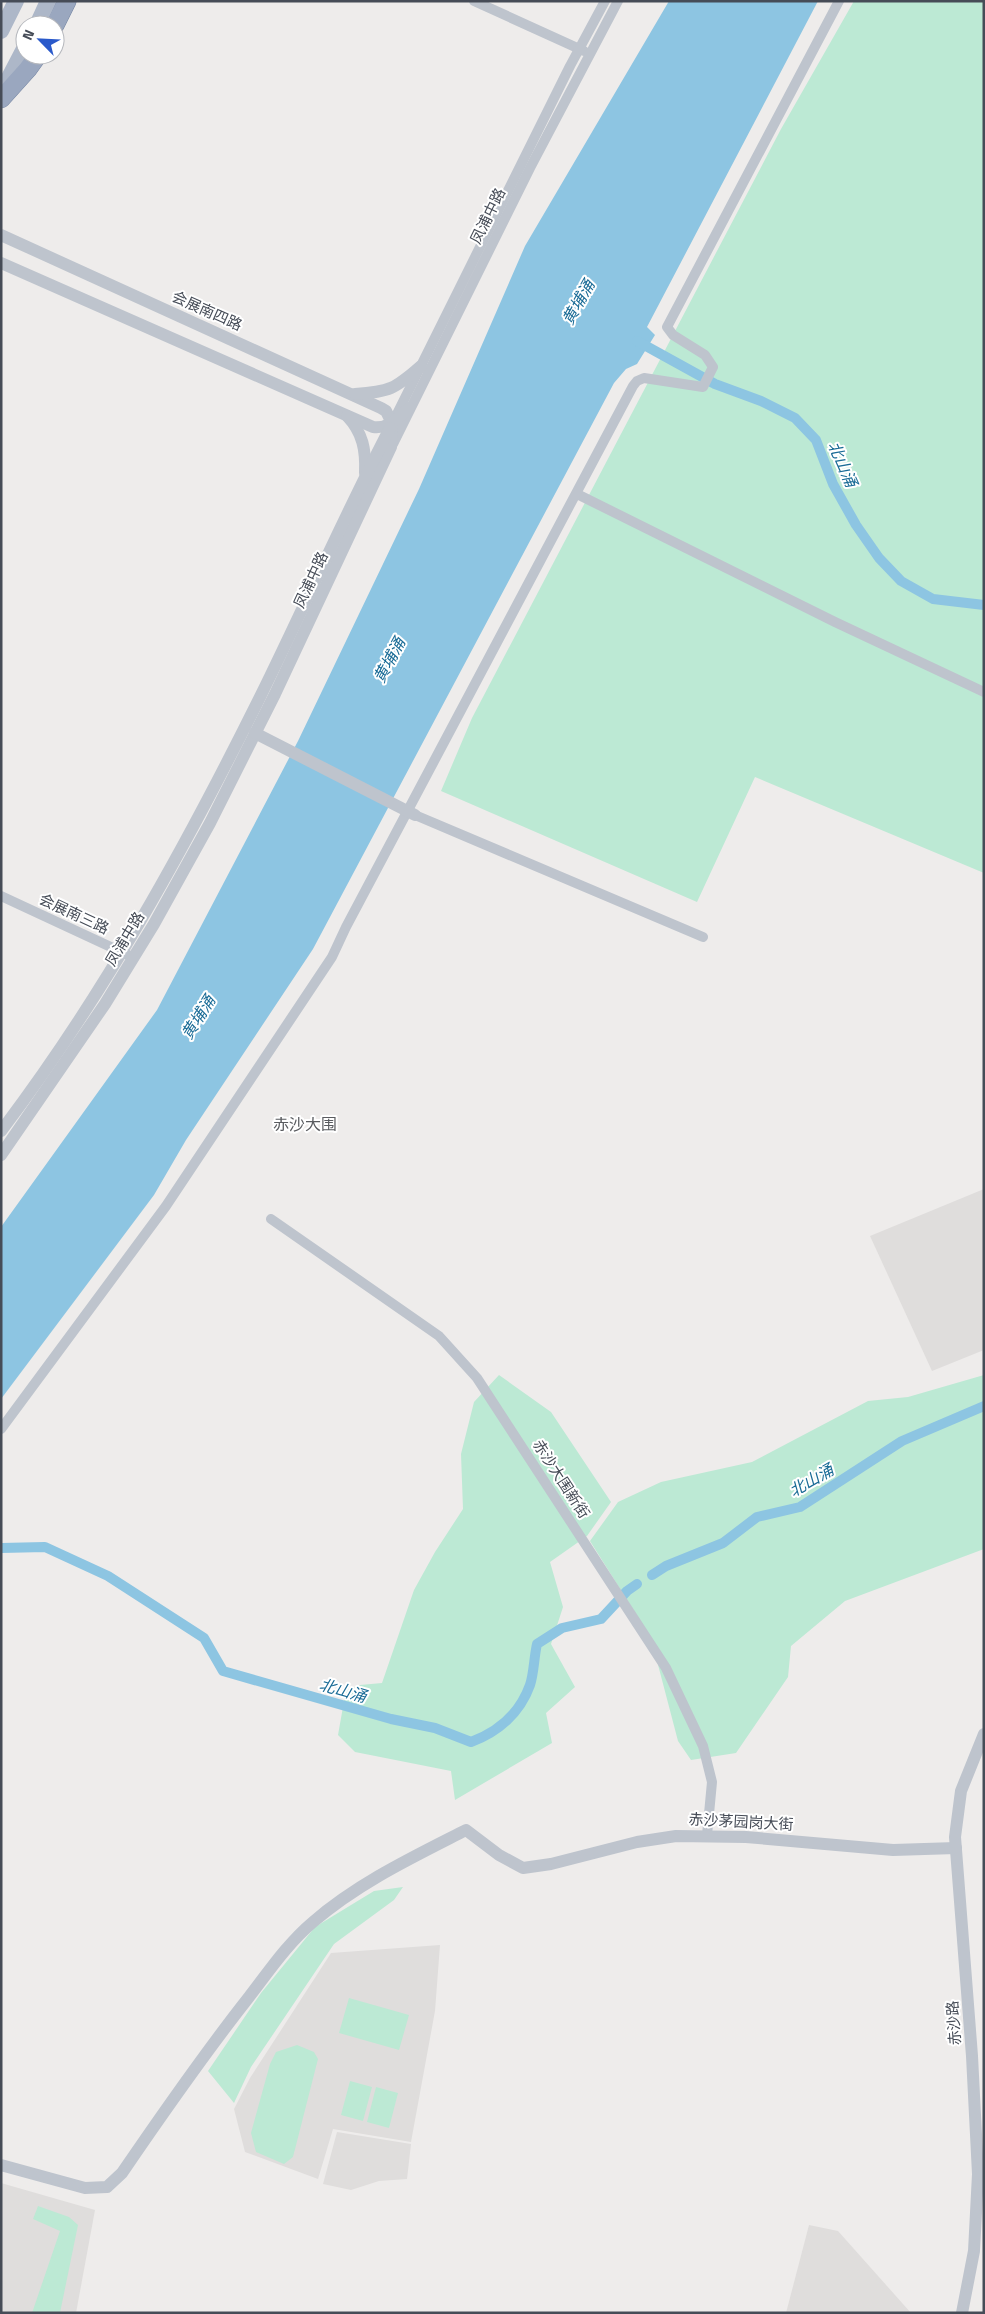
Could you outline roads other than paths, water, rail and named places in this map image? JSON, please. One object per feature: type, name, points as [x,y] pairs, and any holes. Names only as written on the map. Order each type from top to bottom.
[{"type":"highway","points":[[60,15],[67,1]]},
{"type":"highway","points":[[1,99],[31,65]]},
{"type":"main road","points":[[1,31],[16,1]]},
{"type":"main road","points":[[41,15],[48,1]]},
{"type":"main road","points":[[1,93],[16,65]]},
{"type":"street","points":[[474,1],[589,54]]},
{"type":"street","name":"凤浦中路","points":[[1,1131],[68,1036],[120,952],[211,794],[392,424],[579,49],[605,1]]},
{"type":"street","name":"凤浦中路","points":[[1,1156],[77,1047],[133,958],[210,823],[255,733],[409,408],[589,54],[618,1]]},
{"type":"street","points":[[1,1429],[166,1206],[332,957],[346,926],[637,381],[644,378],[656,378],[703,387],[713,367],[705,356],[673,336],[667,326],[839,1]]},
{"type":"street","name":"会展南四路","points":[[1,235],[354,394],[386,411],[392,424]]},
{"type":"street","points":[[1,263],[373,427],[380,428],[392,424],[409,408]]},
{"type":"street","points":[[354,394],[386,391],[402,382],[421,366]]},
{"type":"street","points":[[345,414],[355,424],[365,446],[364,482]]},
{"type":"street","points":[[391,447],[392,424]]},
{"type":"street","points":[[577,494],[835,622],[984,692]]},
{"type":"street","points":[[255,733],[415,816],[703,936]]},
{"type":"street","name":"会展南三路","points":[[1,896],[133,958]]},
{"type":"street","name":"赤沙大围新街","points":[[271,1220],[439,1336],[477,1378],[666,1668],[703,1746],[712,1782],[707,1835]]},
{"type":"street","name":"赤沙路","points":[[962,2313],[975,2242],[978,2174],[972,2046],[956,1848],[956,1814],[962,1791],[984,1734]]},
{"type":"street","name":"赤沙茅园岗大街","points":[[1,2165],[85,2188],[108,2187],[122,2173],[195,2068],[275,1963],[298,1936],[323,1914],[395,1867],[466,1830],[510,1862],[528,1868],[658,1838],[707,1835],[893,1850],[956,1848]]},
{"type":"water","name":"黄埔涌","points":[[669,1],[818,1],[647,327],[655,335],[637,364],[626,369],[614,383],[313,949],[186,1140],[154,1195],[1,1399],[1,1227],[157,1010],[298,741],[419,489],[525,246]]},
{"type":"waterway","name":"北山涌","points":[[637,341],[715,384],[761,401],[795,418],[816,440],[833,484],[856,525],[879,558],[901,581],[933,599],[984,605]]},
{"type":"waterway","name":"北山涌","points":[[652,1575],[666,1566],[723,1543],[757,1517],[800,1507],[902,1441],[984,1406]]},
{"type":"waterway","name":"北山涌","points":[[1,1548],[45,1547],[108,1576],[204,1638],[223,1671],[391,1719],[435,1728],[471,1742],[499,1727],[514,1713],[530,1685],[537,1644],[562,1628],[601,1619],[627,1591],[637,1584]]},
{"type":"district","name":"赤沙大围","points":[[305,1124]]}]
